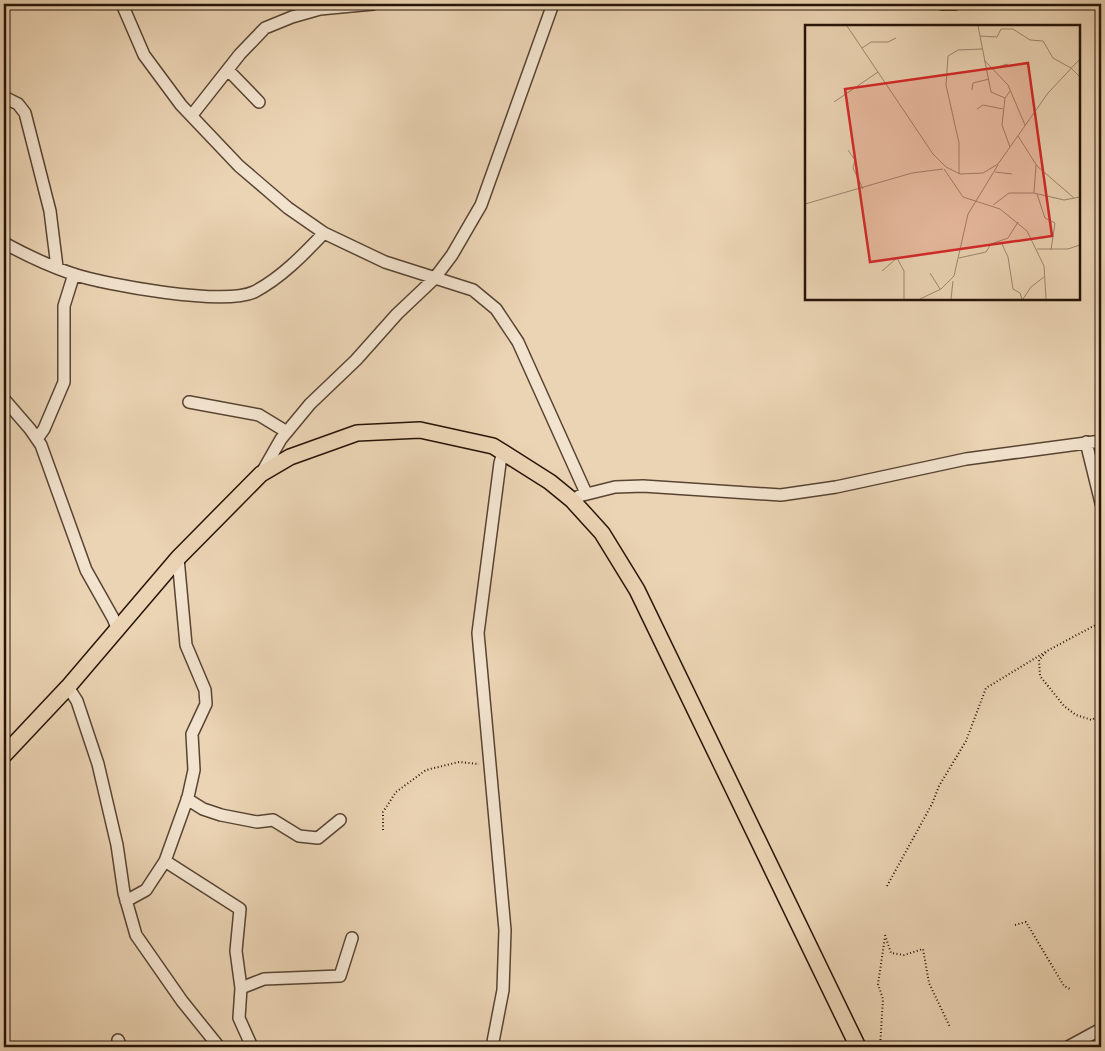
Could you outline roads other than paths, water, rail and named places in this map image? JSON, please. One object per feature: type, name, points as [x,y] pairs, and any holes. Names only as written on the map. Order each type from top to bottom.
[{"type":"main road","points":[[4,755],[68,687],[178,558],[261,474],[290,457],[357,432],[420,430],[450,435],[493,446],[550,482],[572,500],[602,533],[637,590],[858,1047]]},
{"type":"street","points":[[122,4],[144,55],[182,105],[238,166],[288,208],[324,233],[385,262],[434,279],[454,282],[473,290],[496,309],[518,342],[586,493]]},
{"type":"street","points":[[192,114],[265,28],[308,8],[373,4]]},
{"type":"street","points":[[261,474],[287,432],[310,404],[356,360],[397,314],[434,279],[452,255],[481,205],[554,4]]},
{"type":"street","points":[[942,4],[955,4]]},
{"type":"street","points":[[228,70],[260,102]]},
{"type":"street","points":[[4,97],[18,104],[25,113],[50,211],[57,267]]},
{"type":"street","points":[[4,243],[36,260],[74,274],[135,288],[219,297],[252,292],[284,272],[324,233]]},
{"type":"street","points":[[37,439],[44,429],[64,382],[64,306],[74,274]]},
{"type":"street","points":[[4,399],[37,439],[53,475],[86,570],[114,618],[117,628]]},
{"type":"street","points":[[189,402],[259,415],[287,432]]},
{"type":"street","points":[[572,500],[586,493],[615,487],[643,486],[781,495],[836,487],[966,459],[1101,441]]},
{"type":"street","points":[[1086,442],[1101,503]]},
{"type":"street","points":[[492,1047],[503,990],[505,930],[501,867],[488,765],[478,633],[500,463],[504,452]]},
{"type":"street","points":[[126,900],[146,890],[165,861],[187,800],[194,770],[192,734],[206,704],[205,690],[186,645],[178,558]]},
{"type":"street","points":[[68,687],[77,701],[98,764],[126,900],[136,935],[216,1046]]},
{"type":"street","points":[[187,800],[203,809],[221,815],[257,822],[273,820],[299,836],[318,838],[340,820]]},
{"type":"street","points":[[165,861],[240,909],[236,951],[242,988],[239,1018],[252,1047]]},
{"type":"street","points":[[242,988],[264,979],[340,976],[352,938]]},
{"type":"street","points":[[1068,1047],[1101,1029]]}]
